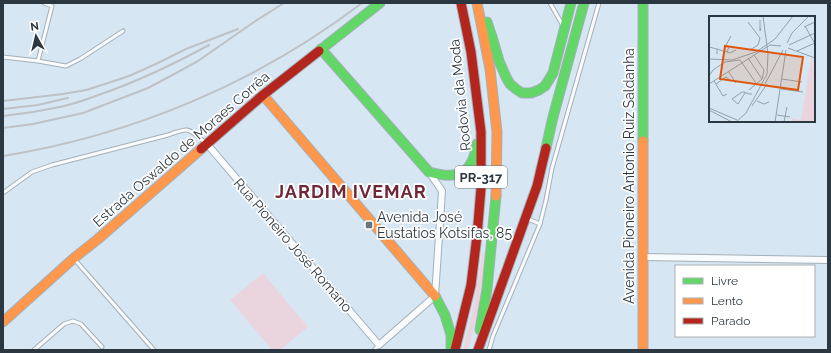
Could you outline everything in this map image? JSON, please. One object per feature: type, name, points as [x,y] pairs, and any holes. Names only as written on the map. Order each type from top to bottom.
[{"type":"main road","name":"Estrada Oswaldo de Moraes Corrêa","points":[[3,322],[74,258],[98,239],[263,95],[380,3]]},
{"type":"main road","name":"Rodovia da Moda","points":[[455,350],[471,285],[482,188],[481,132],[471,52],[461,3]]},
{"type":"main road","name":"PR-317","points":[[474,350],[480,330],[487,289],[497,190],[497,132],[487,50],[477,3]]},
{"type":"main road","points":[[481,3],[502,72],[510,84],[518,91],[524,93],[531,93],[542,88],[553,72],[571,3]]},
{"type":"main road","points":[[478,350],[537,186],[553,117],[584,3]]},
{"type":"main road","name":"Avenida Pioneiro Antonio Ruiz Saldanha","points":[[643,3],[643,350]]},
{"type":"main road","points":[[321,49],[429,172],[444,176],[453,176],[464,172],[472,161],[481,132]]},
{"type":"main road","points":[[263,95],[435,296],[445,315],[451,335],[451,350]]},
{"type":"street","name":"Rua Pioneiro José Romano","points":[[207,144],[379,345]]},
{"type":"street","points":[[379,345],[435,296],[442,191],[429,172]]},
{"type":"street","points":[[643,257],[828,260]]},
{"type":"lane","points":[[38,61],[52,6],[44,3]]},
{"type":"lane","points":[[550,3],[564,29]]},
{"type":"lane","points":[[489,350],[493,336],[540,224],[552,168],[598,3]]},
{"type":"lane","points":[[3,57],[66,66],[80,59],[122,31]]},
{"type":"lane","points":[[3,193],[32,172],[52,165],[185,130],[190,130],[207,144]]},
{"type":"lane","points":[[526,218],[540,224]]},
{"type":"lane","points":[[74,258],[154,350]]},
{"type":"lane","points":[[34,350],[64,324],[73,321],[82,324],[102,347]]},
{"type":"lane","points":[[374,350],[379,345]]},
{"type":"shaded area","points":[[483,251],[487,251],[478,312],[468,350],[463,350],[473,309]]},
{"type":"shaded area","points":[[263,273],[308,327],[280,350],[272,350],[230,300]]},
{"type":"railway","points":[[3,128],[33,124],[83,113],[148,88],[198,61],[284,3]]},
{"type":"railway","points":[[3,156],[51,147],[99,134],[192,102],[237,81],[280,58],[322,32],[362,3]]},
{"type":"railway","points":[[3,101],[86,90],[129,76],[186,49],[238,29]]},
{"type":"railway","points":[[3,116],[53,108],[86,100],[143,78],[209,45]]},
{"type":"railway","points":[[3,109],[38,105],[68,98]]},
{"type":"traffic: fast","points":[[319,51],[380,3]]},
{"type":"traffic: fast","points":[[487,22],[499,61],[510,84],[522,93],[531,93],[545,86],[553,73],[571,3]]},
{"type":"traffic: fast","points":[[546,148],[584,3]]},
{"type":"traffic: fast","points":[[643,3],[643,141]]},
{"type":"traffic: fast","points":[[321,49],[429,172]]},
{"type":"traffic: fast","points":[[429,172],[448,175],[462,173],[471,163],[477,144]]},
{"type":"traffic: fast","points":[[480,330],[487,289],[496,196]]},
{"type":"traffic: fast","points":[[435,296],[445,315],[451,335],[451,348]]},
{"type":"traffic: slow","points":[[477,3],[490,69],[497,132],[496,196]]},
{"type":"traffic: slow","points":[[263,95],[435,296]]},
{"type":"traffic: slow","points":[[643,141],[643,350]]},
{"type":"traffic: slow","points":[[3,322],[74,258],[98,239],[201,149]]},
{"type":"traffic: jam","points":[[455,350],[471,285],[481,188],[481,132],[471,52],[461,3]]},
{"type":"traffic: jam","points":[[201,149],[263,95],[319,51]]},
{"type":"traffic: jam","points":[[478,350],[537,186],[546,148]]},
{"type":"place","name":"Avenida José Eustatios Kotsifas, 85","points":[[369,225]]},
{"type":"district","name":"JARDIM IVEMAR","points":[[351,192]]}]
